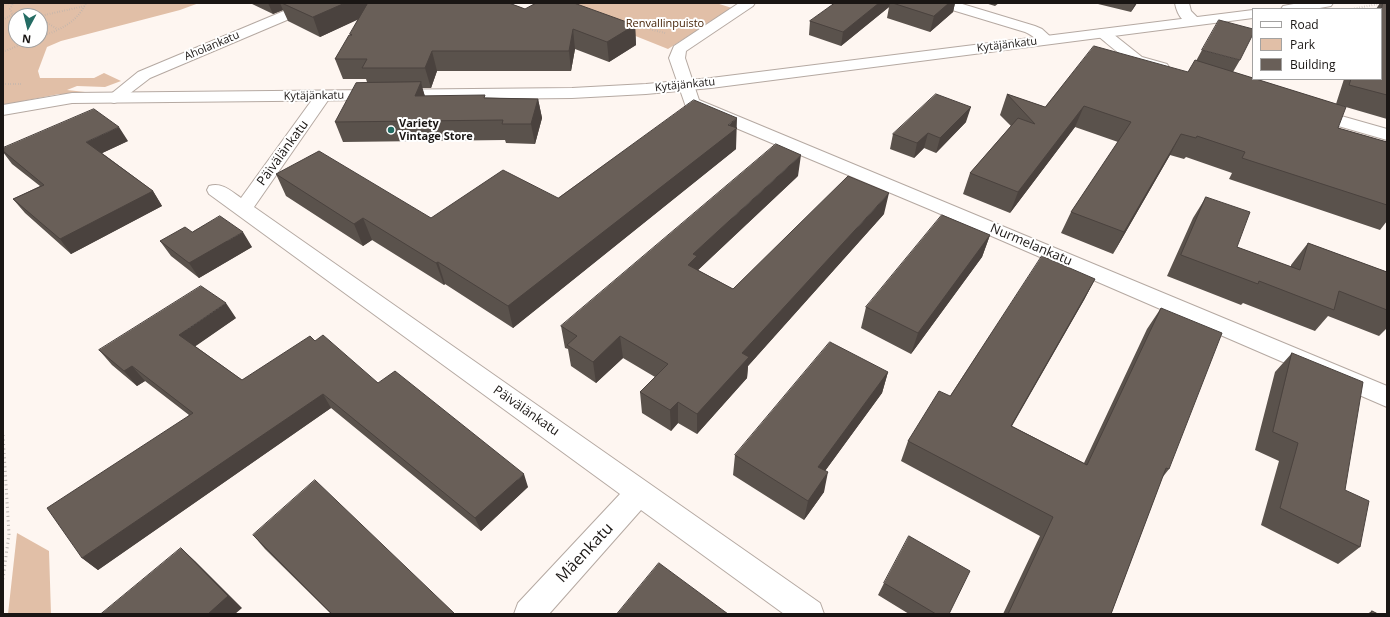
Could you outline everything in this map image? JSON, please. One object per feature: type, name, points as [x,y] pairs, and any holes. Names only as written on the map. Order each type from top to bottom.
[{"type":"street","name":"Aholankatu","points":[[114,98],[144,75],[315,3]]},
{"type":"street","name":"Nurmelankatu","points":[[748,3],[679,49],[677,58],[685,86],[692,103],[1387,397]]},
{"type":"street","points":[[944,3],[1030,29],[1038,32],[1047,40]]},
{"type":"street","points":[[1182,3],[1184,13],[1194,21]]},
{"type":"street","points":[[1294,8],[1326,3]]},
{"type":"street","name":"Kytäjänkatu","points":[[3,110],[72,98],[572,93],[685,86],[1252,14]]},
{"type":"street","points":[[1103,33],[1138,60],[1175,72]]},
{"type":"street","name":"Päivälänkatu","points":[[243,210],[323,96]]},
{"type":"street","name":"Kytäjänkatu","points":[[3,122],[46,111],[114,98]]},
{"type":"street","points":[[1296,108],[1387,135]]},
{"type":"street","name":"Päivälänkatu","points":[[216,190],[809,614]]},
{"type":"street","name":"Mäenkatu","points":[[529,614],[640,492]]},
{"type":"path","points":[[6,3],[13,3]]},
{"type":"path","points":[[1357,8],[1384,3]]},
{"type":"path","points":[[48,14],[86,4]]},
{"type":"path","points":[[48,34],[58,30],[76,19],[84,10],[86,4]]},
{"type":"path","points":[[48,25],[58,30]]},
{"type":"path","points":[[633,25],[694,39]]},
{"type":"path","points":[[3,52],[13,48]]},
{"type":"path","points":[[3,84],[24,84]]},
{"type":"path","points":[[3,435],[9,534],[3,579]]},
{"type":"green space","points":[[3,3],[199,3],[180,10],[61,41],[48,47],[48,8],[8,8],[8,48],[47,48],[38,71],[40,78],[94,78],[104,73],[121,81],[105,87],[77,86],[67,90],[85,92],[81,94],[59,94],[3,105]]},
{"type":"green space","name":"Renvallinpuisto","points":[[536,3],[716,3],[732,8],[668,49],[568,9],[533,5]]},
{"type":"green space","points":[[17,533],[49,551],[51,614],[8,614]]},
{"type":"building","points":[[282,3],[345,3],[313,17]]},
{"type":"building","points":[[368,3],[509,3],[525,9],[536,3],[574,3],[635,25],[607,42],[573,29],[569,51],[432,51],[425,68],[362,68],[367,59],[335,59],[349,35],[352,35],[350,34]]},
{"type":"building","points":[[835,3],[879,3],[843,32],[810,21]]},
{"type":"building","points":[[893,3],[949,3],[934,16]]},
{"type":"building","points":[[1383,3],[1387,3],[1387,95],[1349,85],[1351,80],[1382,80]]},
{"type":"building","points":[[1219,20],[1252,29],[1252,36],[1240,60],[1202,50]]},
{"type":"building","points":[[1094,46],[1188,72],[1195,60],[1252,78],[1252,80],[1259,80],[1346,107],[1338,128],[1387,142],[1387,205],[1242,158],[1245,152],[1197,136],[1196,138],[1181,134],[1124,232],[1071,212],[1131,122],[1084,106],[1018,192],[970,173],[1018,118],[1035,124],[1007,94],[1045,107]]},
{"type":"building","points":[[421,82],[415,96],[485,95],[484,98],[538,99],[531,124],[502,124],[503,120],[335,122],[356,83]]},
{"type":"building","points":[[936,94],[971,107],[940,138],[928,133],[917,143],[893,134]]},
{"type":"building","points":[[694,100],[737,118],[728,125],[737,128],[508,306],[438,262],[436,263],[363,218],[354,224],[276,174],[319,151],[431,218],[503,170],[558,198]]},
{"type":"building","points":[[94,109],[119,127],[86,142],[153,191],[60,239],[13,199],[44,185],[3,151],[3,148]]},
{"type":"building","points":[[776,144],[801,155],[693,254],[697,256],[688,265],[733,289],[848,176],[889,193],[742,353],[749,357],[697,414],[678,402],[670,410],[640,392],[668,364],[620,336],[593,362],[567,345],[577,336],[561,326]]},
{"type":"building","points":[[1206,197],[1250,212],[1237,247],[1300,270],[1308,243],[1387,272],[1387,310],[1339,291],[1334,310],[1259,281],[1258,284],[1181,255]]},
{"type":"building","points":[[942,215],[990,235],[918,333],[866,307]]},
{"type":"building","points":[[220,216],[243,232],[189,263],[160,241],[185,227],[192,232]]},
{"type":"building","points":[[1042,256],[1095,279],[1011,426],[1087,465],[1161,308],[1222,333],[1169,469],[1166,468],[1111,614],[1008,614],[1053,517],[908,441],[939,391],[950,396]]},
{"type":"building","points":[[201,286],[226,303],[179,335],[242,380],[310,336],[315,341],[323,335],[378,383],[395,371],[524,474],[475,518],[323,394],[82,558],[47,508],[193,413],[132,366],[124,371],[99,350]]},
{"type":"building","points":[[830,342],[888,372],[818,467],[828,472],[808,501],[735,455]]},
{"type":"building","points":[[1292,353],[1363,382],[1345,490],[1369,501],[1360,547],[1280,508],[1298,443],[1273,432]]},
{"type":"building","points":[[315,480],[455,614],[332,614],[253,535]]},
{"type":"building","points":[[909,536],[970,571],[949,614],[936,614],[884,583]]},
{"type":"building","points":[[181,548],[228,596],[208,614],[101,614]]},
{"type":"building","points":[[659,563],[728,614],[617,614]]},
{"type":"building","points":[[1372,611],[1378,614],[1371,614]]},
{"type":"place","name":"Variety Vintage Store","points":[[391,130]]}]
